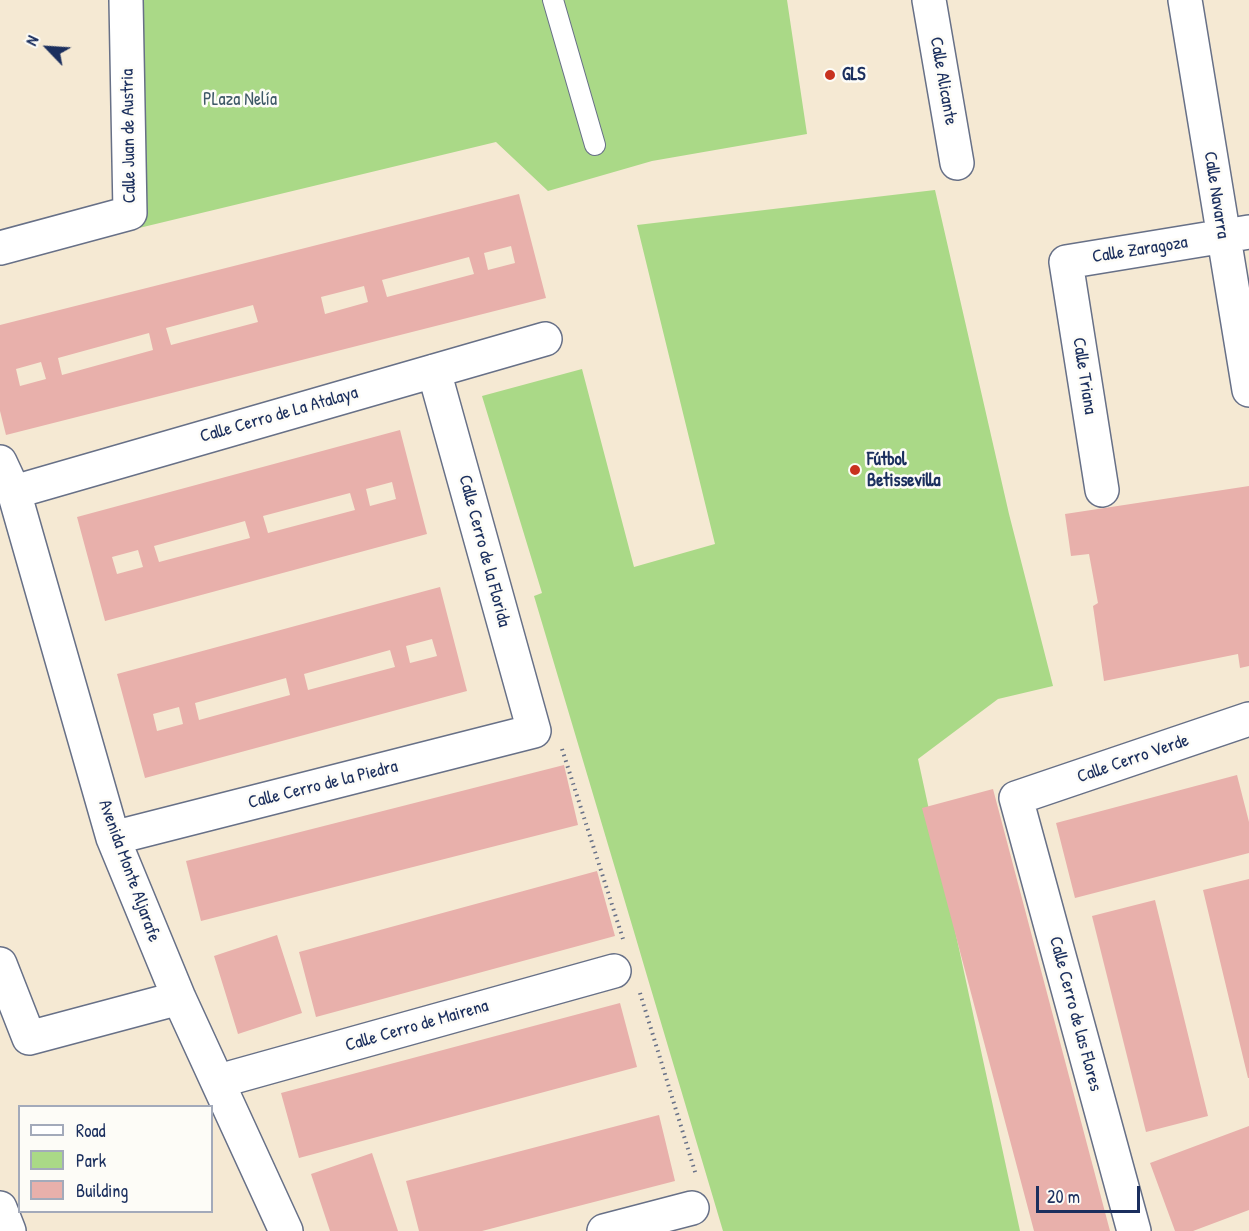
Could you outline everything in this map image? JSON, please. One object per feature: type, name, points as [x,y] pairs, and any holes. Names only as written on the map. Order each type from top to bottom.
[{"type":"street","name":"Calle Juan de Austria","points":[[1,248],[130,213],[126,0]]},
{"type":"street","name":"Calle Alicante","points":[[929,0],[957,162]]},
{"type":"street","name":"Calle Navarra","points":[[1185,0],[1236,234],[1249,390]]},
{"type":"street","name":"Calle Zaragoza","points":[[1066,262],[1236,234]]},
{"type":"street","name":"Calle Triana","points":[[1066,262],[1102,490]]},
{"type":"street","name":"Calle Cerro de La Atalaya","points":[[14,492],[545,339]]},
{"type":"street","name":"Calle Cerro de la Florida","points":[[434,371],[534,731]]},
{"type":"street","name":"Avenida Monte Aljarafe","points":[[0,462],[14,492],[113,838],[178,998],[219,1081],[286,1231]]},
{"type":"street","name":"Calle Cerro Verde","points":[[1016,798],[1249,720]]},
{"type":"street","name":"Calle Cerro de la Piedra","points":[[113,838],[534,731]]},
{"type":"street","name":"Calle Cerro de las Flores","points":[[1016,798],[1134,1231]]},
{"type":"street","points":[[0,964],[29,1038],[178,998]]},
{"type":"street","name":"Calle Cerro de Mairena","points":[[219,1081],[623,969]]},
{"type":"street","points":[[0,1208],[9,1231]]},
{"type":"street","points":[[604,1231],[692,1208]]},
{"type":"lane","points":[[553,0],[595,145]]},
{"type":"path","points":[[534,731],[555,726],[623,969],[705,1205],[692,1208]]},
{"type":"green space","name":"PLaza Nelía","points":[[139,0],[787,0],[807,134],[652,161],[548,191],[496,142],[139,228]]},
{"type":"green space","points":[[935,190],[1009,514],[1053,686],[998,699],[918,759],[1020,1231],[723,1231],[534,596],[542,593],[482,396],[582,369],[634,567],[715,544],[637,225]]},
{"type":"building","points":[[519,194],[546,298],[6,435],[0,411],[0,325]],"holes":[[[511,246],[515,263],[488,270],[484,253]],[[469,257],[474,274],[387,297],[382,280]],[[364,286],[368,302],[325,314],[321,297]],[[253,305],[258,322],[171,345],[166,328]],[[149,333],[153,350],[62,375],[58,358]],[[41,362],[46,379],[20,386],[16,369]]]},
{"type":"building","points":[[400,430],[427,534],[105,621],[77,517]],"holes":[[[392,482],[396,499],[370,506],[366,489]],[[350,493],[355,510],[268,533],[263,516]],[[245,521],[250,538],[159,562],[154,546]],[[138,550],[143,567],[117,574],[112,557]]]},
{"type":"building","points":[[1249,486],[1249,666],[1240,668],[1238,654],[1104,681],[1093,606],[1098,603],[1089,554],[1071,556],[1065,514]]},
{"type":"building","points":[[440,587],[467,691],[145,778],[117,674]],"holes":[[[432,639],[437,656],[410,663],[406,646]],[[390,650],[395,667],[308,690],[304,674]],[[286,678],[290,695],[199,720],[195,703]],[[179,707],[183,724],[157,731],[153,714]]]},
{"type":"building","points":[[564,765],[578,825],[201,921],[186,861]]},
{"type":"building","points":[[1237,775],[1249,822],[1249,853],[1075,898],[1056,823]]},
{"type":"building","points":[[993,789],[1110,1231],[1034,1231],[922,808]]},
{"type":"building","points":[[597,871],[615,936],[316,1017],[299,952]]},
{"type":"building","points":[[1249,879],[1249,1078],[1248,1078],[1203,890]]},
{"type":"building","points":[[1155,900],[1208,1116],[1146,1132],[1092,916]]},
{"type":"building","points":[[277,935],[302,1013],[238,1034],[214,956]]},
{"type":"building","points":[[620,1003],[637,1067],[299,1158],[281,1093]]},
{"type":"building","points":[[659,1115],[675,1181],[482,1231],[419,1231],[406,1181]]},
{"type":"building","points":[[1249,1126],[1249,1210],[1193,1231],[1175,1231],[1150,1163]]},
{"type":"building","points":[[372,1153],[398,1231],[330,1231],[311,1174]]},
{"type":"place","name":"GLS","points":[[830,75]]},
{"type":"place","name":"Fútbol Betissevilla","points":[[855,470]]}]
